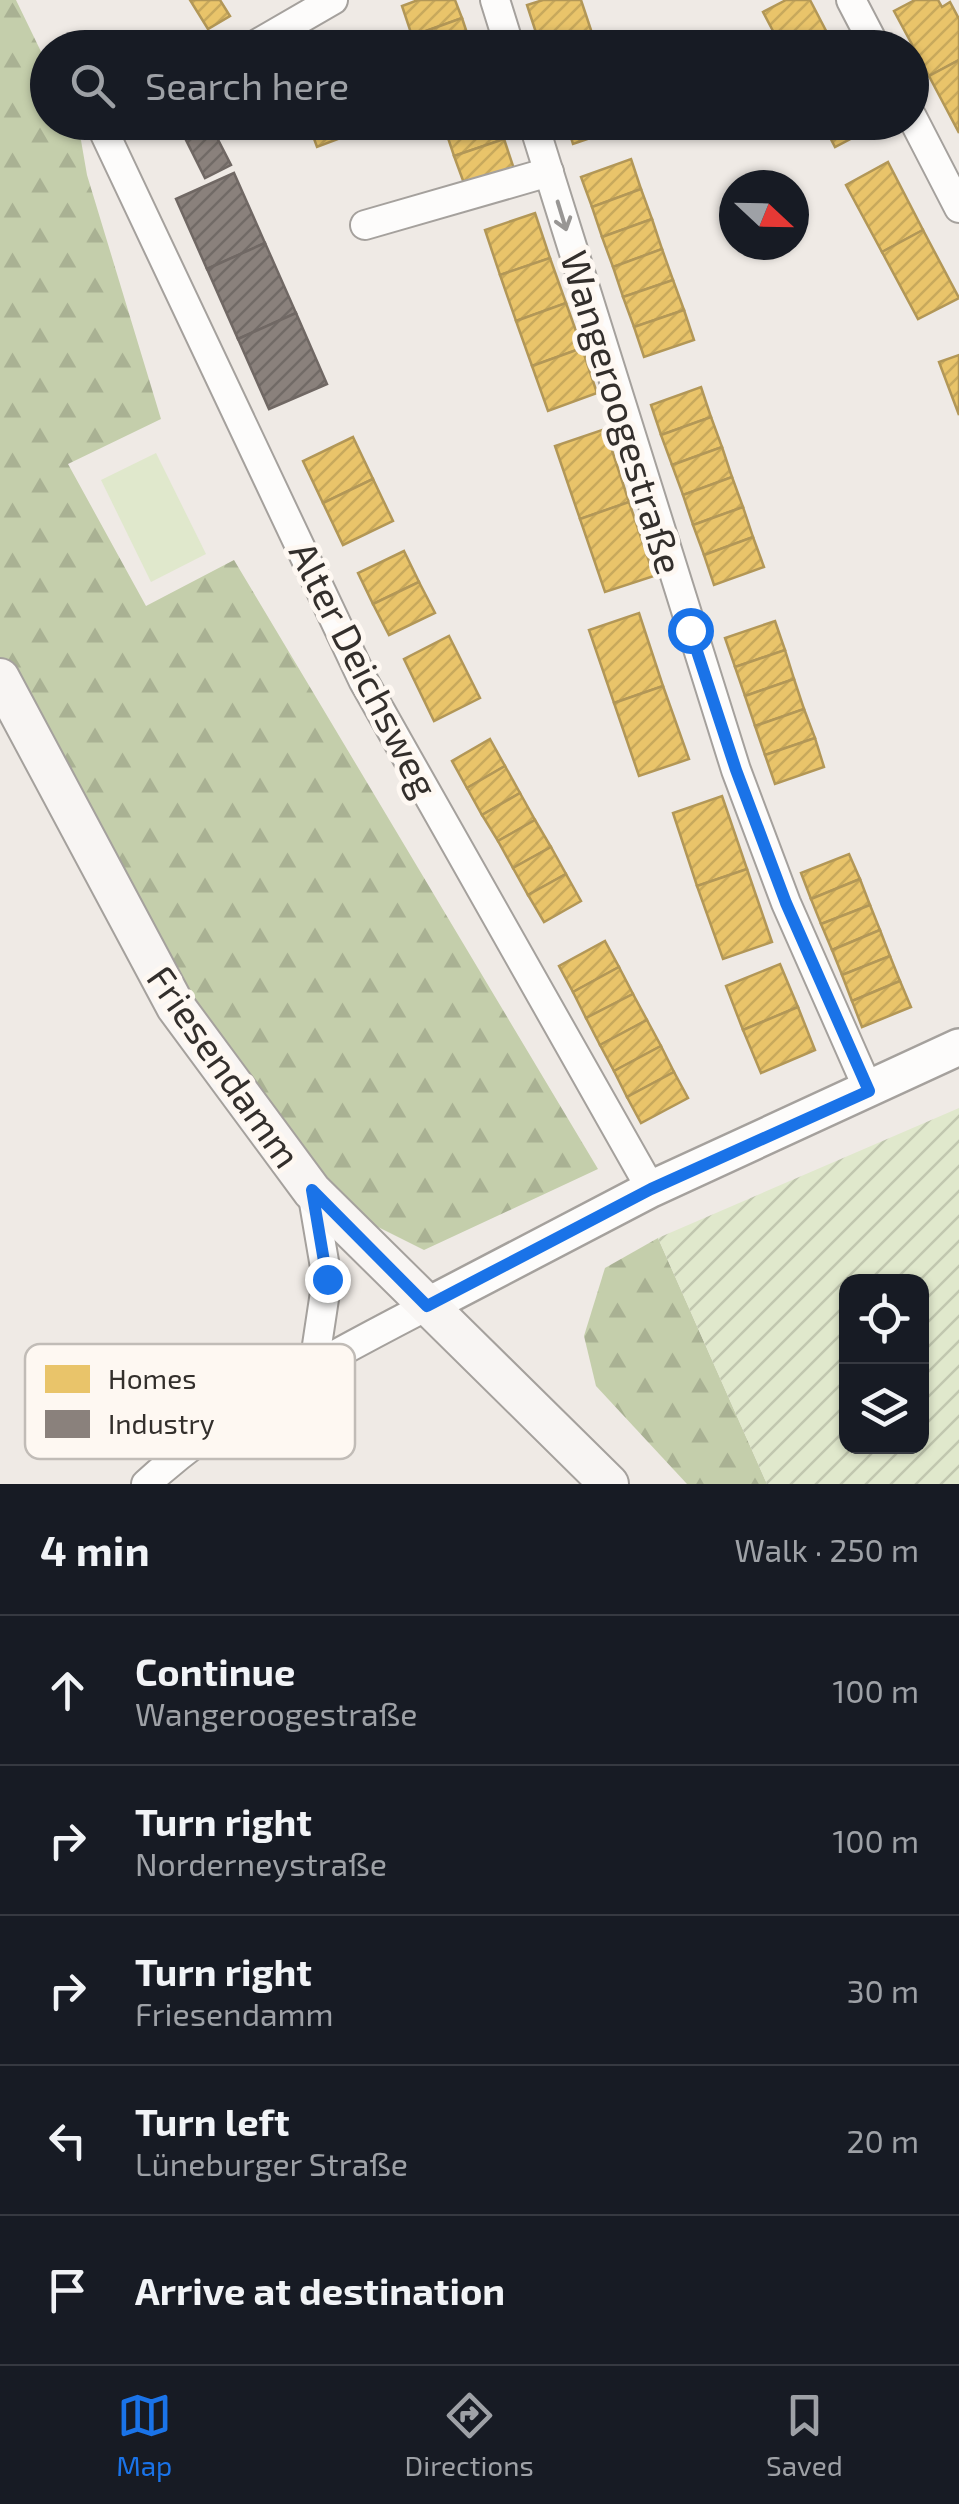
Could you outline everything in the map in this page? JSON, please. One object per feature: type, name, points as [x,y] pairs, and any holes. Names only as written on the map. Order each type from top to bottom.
[{"type":"main road","name":"Friesendamm","points":[[0,678],[176,1006],[312,1190],[609,1484]]},
{"type":"street","points":[[281,30],[333,0]]},
{"type":"street","points":[[495,0],[504,30]]},
{"type":"street","points":[[851,0],[867,30]]},
{"type":"street","name":"Alter Deichsweg","points":[[120,140],[364,680],[651,1189]]},
{"type":"street","name":"Wangeroogestraße","points":[[539,140],[736,770],[786,903],[869,1091]]},
{"type":"street","points":[[924,140],[959,208]]},
{"type":"street","points":[[366,225],[549,172]]},
{"type":"street","points":[[354,1344],[651,1189],[959,1047]]},
{"type":"street","points":[[312,1190],[327,1279],[317,1344]]},
{"type":"street","points":[[146,1484],[173,1459]]},
{"type":"green space","points":[[0,0],[16,0],[31,30],[30,140],[81,140],[87,175],[161,419],[68,464],[146,606],[234,560],[598,1169],[424,1250],[356,1216],[180,1003],[0,666]]},
{"type":"green space","points":[[156,453],[206,554],[151,582],[101,480]]},
{"type":"green space","points":[[959,1108],[959,1484],[767,1484],[658,1238]]},
{"type":"green space","points":[[658,1238],[767,1484],[687,1484],[596,1386],[584,1336],[605,1268]]},
{"type":"building: Homes","points":[[190,0],[220,0],[230,16],[208,29]]},
{"type":"building: Homes","points":[[418,0],[455,0],[462,18],[429,30],[410,30],[402,6]]},
{"type":"building: Homes","points":[[543,0],[581,0],[591,30],[535,30],[527,5]]},
{"type":"building: Homes","points":[[786,0],[810,0],[826,30],[772,30],[763,12]]},
{"type":"building: Homes","points":[[915,0],[938,0],[942,7],[950,2],[959,19],[959,60],[929,76],[929,30],[904,30],[894,11]]},
{"type":"building: Homes","points":[[462,18],[466,30],[429,30]]},
{"type":"building: Homes","points":[[959,60],[959,133],[929,76]]},
{"type":"building: Homes","points":[[314,140],[335,140],[317,147]]},
{"type":"building: Homes","points":[[449,140],[501,140],[454,156]]},
{"type":"building: Homes","points":[[504,140],[514,169],[465,186],[454,156]]},
{"type":"building: Homes","points":[[631,159],[641,189],[592,207],[581,177]]},
{"type":"building: Homes","points":[[888,162],[923,230],[882,252],[846,185]]},
{"type":"building: Homes","points":[[641,189],[652,219],[602,237],[592,207]]},
{"type":"building: Homes","points":[[535,213],[550,258],[500,275],[485,230]]},
{"type":"building: Homes","points":[[652,219],[662,249],[613,267],[602,237]]},
{"type":"building: Homes","points":[[923,230],[959,298],[918,319],[882,252]]},
{"type":"building: Homes","points":[[662,249],[673,280],[623,297],[613,267]]},
{"type":"building: Homes","points":[[550,258],[566,303],[516,321],[500,275]]},
{"type":"building: Homes","points":[[673,280],[684,310],[634,327],[623,297]]},
{"type":"building: Homes","points":[[566,303],[582,348],[532,366],[516,321]]},
{"type":"building: Homes","points":[[684,310],[694,340],[644,357],[634,327]]},
{"type":"building: Homes","points":[[582,348],[597,393],[548,411],[532,366]]},
{"type":"building: Homes","points":[[959,355],[959,415],[939,362]]},
{"type":"building: Homes","points":[[701,387],[711,417],[661,435],[651,405]]},
{"type":"building: Homes","points":[[711,417],[722,447],[672,465],[661,435]]},
{"type":"building: Homes","points":[[605,429],[629,502],[580,519],[555,446]]},
{"type":"building: Homes","points":[[353,437],[373,479],[323,503],[303,461]]},
{"type":"building: Homes","points":[[722,447],[732,477],[683,495],[672,465]]},
{"type":"building: Homes","points":[[732,477],[743,507],[693,525],[683,495]]},
{"type":"building: Homes","points":[[373,479],[393,521],[343,545],[323,503]]},
{"type":"building: Homes","points":[[629,502],[654,576],[605,592],[580,519]]},
{"type":"building: Homes","points":[[743,507],[753,537],[704,555],[693,525]]},
{"type":"building: Homes","points":[[753,537],[764,567],[714,585],[704,555]]},
{"type":"building: Homes","points":[[404,551],[419,582],[373,604],[358,573]]},
{"type":"building: Homes","points":[[419,582],[435,613],[389,635],[373,604]]},
{"type":"building: Homes","points":[[639,613],[663,686],[614,703],[589,630]]},
{"type":"building: Homes","points":[[775,621],[785,650],[735,667],[725,638]]},
{"type":"building: Homes","points":[[449,636],[480,698],[434,721],[404,659]]},
{"type":"building: Homes","points":[[785,650],[794,679],[745,696],[735,667]]},
{"type":"building: Homes","points":[[794,679],[804,709],[755,726],[745,696]]},
{"type":"building: Homes","points":[[663,686],[689,759],[639,776],[614,703]]},
{"type":"building: Homes","points":[[804,709],[815,738],[765,755],[755,726]]},
{"type":"building: Homes","points":[[815,738],[824,767],[775,784],[765,755]]},
{"type":"building: Homes","points":[[490,739],[505,766],[467,788],[452,761]]},
{"type":"building: Homes","points":[[505,766],[520,793],[482,815],[467,788]]},
{"type":"building: Homes","points":[[520,793],[535,820],[498,841],[482,815]]},
{"type":"building: Homes","points":[[722,796],[747,869],[697,886],[673,813]]},
{"type":"building: Homes","points":[[535,820],[551,847],[513,868],[498,841]]},
{"type":"building: Homes","points":[[551,847],[566,874],[528,895],[513,868]]},
{"type":"building: Homes","points":[[849,854],[860,879],[811,899],[801,873]]},
{"type":"building: Homes","points":[[747,869],[772,942],[723,959],[697,886]]},
{"type":"building: Homes","points":[[566,874],[581,901],[544,922],[528,895]]},
{"type":"building: Homes","points":[[860,879],[870,905],[821,924],[811,899]]},
{"type":"building: Homes","points":[[870,905],[880,930],[832,950],[821,924]]},
{"type":"building: Homes","points":[[880,930],[890,956],[842,975],[832,950]]},
{"type":"building: Homes","points":[[605,941],[619,967],[573,992],[559,966]]},
{"type":"building: Homes","points":[[890,956],[900,981],[852,1001],[842,975]]},
{"type":"building: Homes","points":[[780,964],[798,1007],[743,1030],[726,986]]},
{"type":"building: Homes","points":[[619,967],[633,994],[586,1018],[573,992]]},
{"type":"building: Homes","points":[[900,981],[911,1007],[862,1027],[852,1001]]},
{"type":"building: Homes","points":[[633,994],[647,1020],[600,1045],[586,1018]]},
{"type":"building: Homes","points":[[798,1007],[815,1050],[761,1073],[743,1030]]},
{"type":"building: Homes","points":[[647,1020],[661,1046],[614,1071],[600,1045]]},
{"type":"building: Homes","points":[[661,1046],[674,1072],[627,1097],[614,1071]]},
{"type":"building: Homes","points":[[674,1072],[688,1098],[641,1123],[627,1097]]},
{"type":"building: Industry","points":[[186,140],[218,140],[231,165],[205,178]]},
{"type":"building: Industry","points":[[234,173],[265,243],[207,269],[176,199]]},
{"type":"building: Industry","points":[[265,243],[296,313],[238,339],[207,269]]},
{"type":"building: Industry","points":[[296,313],[327,384],[269,409],[238,339]]},
{"type":"route","points":[[327,1279],[312,1190],[427,1306],[651,1189],[869,1091],[786,903],[736,770],[690,630]]}]
